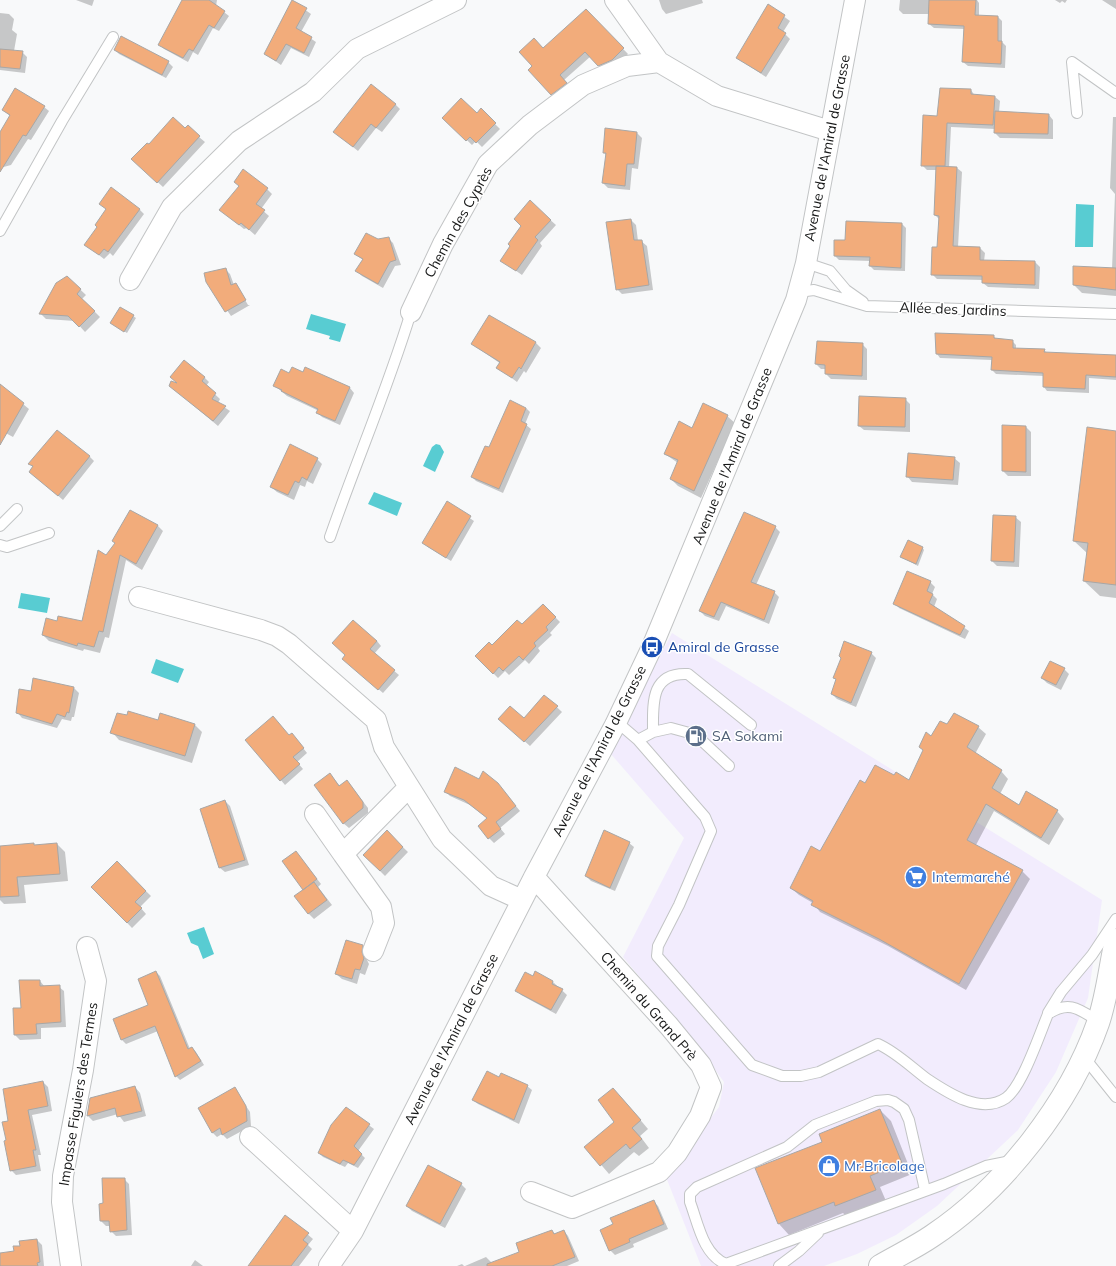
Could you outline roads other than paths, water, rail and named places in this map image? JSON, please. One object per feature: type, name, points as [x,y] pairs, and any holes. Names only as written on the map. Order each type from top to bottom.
[{"type":"main road","points":[[880,1266],[933,1235],[982,1195],[1018,1159],[1072,1081],[1084,1056],[1098,1021],[1116,940]]},
{"type":"street","points":[[130,280],[172,207],[239,141],[313,92],[357,49],[456,0]]},
{"type":"street","points":[[615,0],[660,62],[717,96],[830,131]]},
{"type":"street","name":"Avenue de l'Amiral de Grasse","points":[[328,1266],[353,1231],[522,900],[616,722],[662,626],[798,292],[806,263],[855,0]]},
{"type":"street","name":"Chemin des Cyprès","points":[[412,312],[443,244],[488,164],[530,125],[583,85],[627,66],[660,62]]},
{"type":"street","points":[[139,597],[261,630],[277,636],[289,644],[376,720],[384,747],[408,788],[442,839],[491,886],[522,900]]},
{"type":"street","points":[[343,854],[408,788]]},
{"type":"street","points":[[315,814],[381,907],[384,923],[374,951]]},
{"type":"street","name":"Chemin du Grand Prè","points":[[531,1192],[572,1208],[660,1172],[678,1153],[700,1116],[711,1087],[701,1065],[670,1026],[534,877]]},
{"type":"street","name":"Impasse Figuiers des Termes","points":[[71,1266],[62,1202],[63,1176],[83,1070],[96,981],[87,947]]},
{"type":"street","points":[[250,1137],[353,1231]]},
{"type":"lane","points":[[0,231],[62,121],[113,37]]},
{"type":"lane","points":[[1077,113],[1072,62],[1116,93]]},
{"type":"lane","points":[[806,263],[830,271],[846,290],[867,306]]},
{"type":"lane","name":"Allée des Jardins","points":[[798,292],[814,290],[867,306],[1116,314]]},
{"type":"lane","points":[[330,537],[357,460],[402,346],[412,312]]},
{"type":"lane","points":[[0,526],[17,509]]},
{"type":"lane","points":[[0,545],[8,547],[49,533]]},
{"type":"lane","points":[[653,732],[655,694],[663,680],[675,673],[688,674],[751,725]]},
{"type":"lane","points":[[616,722],[638,740],[705,817],[711,831],[679,906],[658,946],[658,956],[752,1065],[782,1076],[801,1076],[819,1072],[878,1044],[890,1050],[938,1086],[961,1099],[978,1104],[991,1104],[1006,1098],[1013,1090],[1024,1071],[1048,1014],[1061,992],[1092,955],[1116,919]]},
{"type":"lane","points":[[638,740],[653,732],[671,728],[696,736],[729,766]]},
{"type":"lane","points":[[1048,1014],[1055,1009],[1076,1007],[1098,1021]]},
{"type":"lane","points":[[1084,1056],[1116,1097]]},
{"type":"lane","points":[[925,1190],[909,1120],[904,1109],[888,1100],[876,1101],[815,1125],[787,1147],[705,1182],[690,1194],[690,1202],[710,1252],[718,1260],[726,1264],[823,1229],[925,1190],[986,1166],[1018,1159]]},
{"type":"lane","points":[[779,1266],[799,1251],[823,1229]]},
{"type":"water","points":[[1076,204],[1094,205],[1093,247],[1075,247]]},
{"type":"water","points":[[311,314],[346,324],[340,342],[329,339],[330,336],[306,329]]},
{"type":"water","points":[[436,444],[440,445],[444,452],[435,472],[423,466],[432,447]]},
{"type":"water","points":[[374,492],[402,503],[397,516],[368,504]]},
{"type":"water","points":[[21,593],[50,598],[47,613],[18,608]]},
{"type":"water","points":[[156,659],[184,669],[178,683],[151,673]]},
{"type":"water","points":[[204,927],[214,954],[203,959],[198,946],[191,943],[187,933]]},
{"type":"place","name":"Amiral de Grasse","points":[[652,647]]},
{"type":"place","name":"SA Sokami","points":[[696,736]]},
{"type":"place","name":"Intermarché","points":[[916,877]]},
{"type":"place","name":"Mr.Bricolage","points":[[829,1166]]}]
